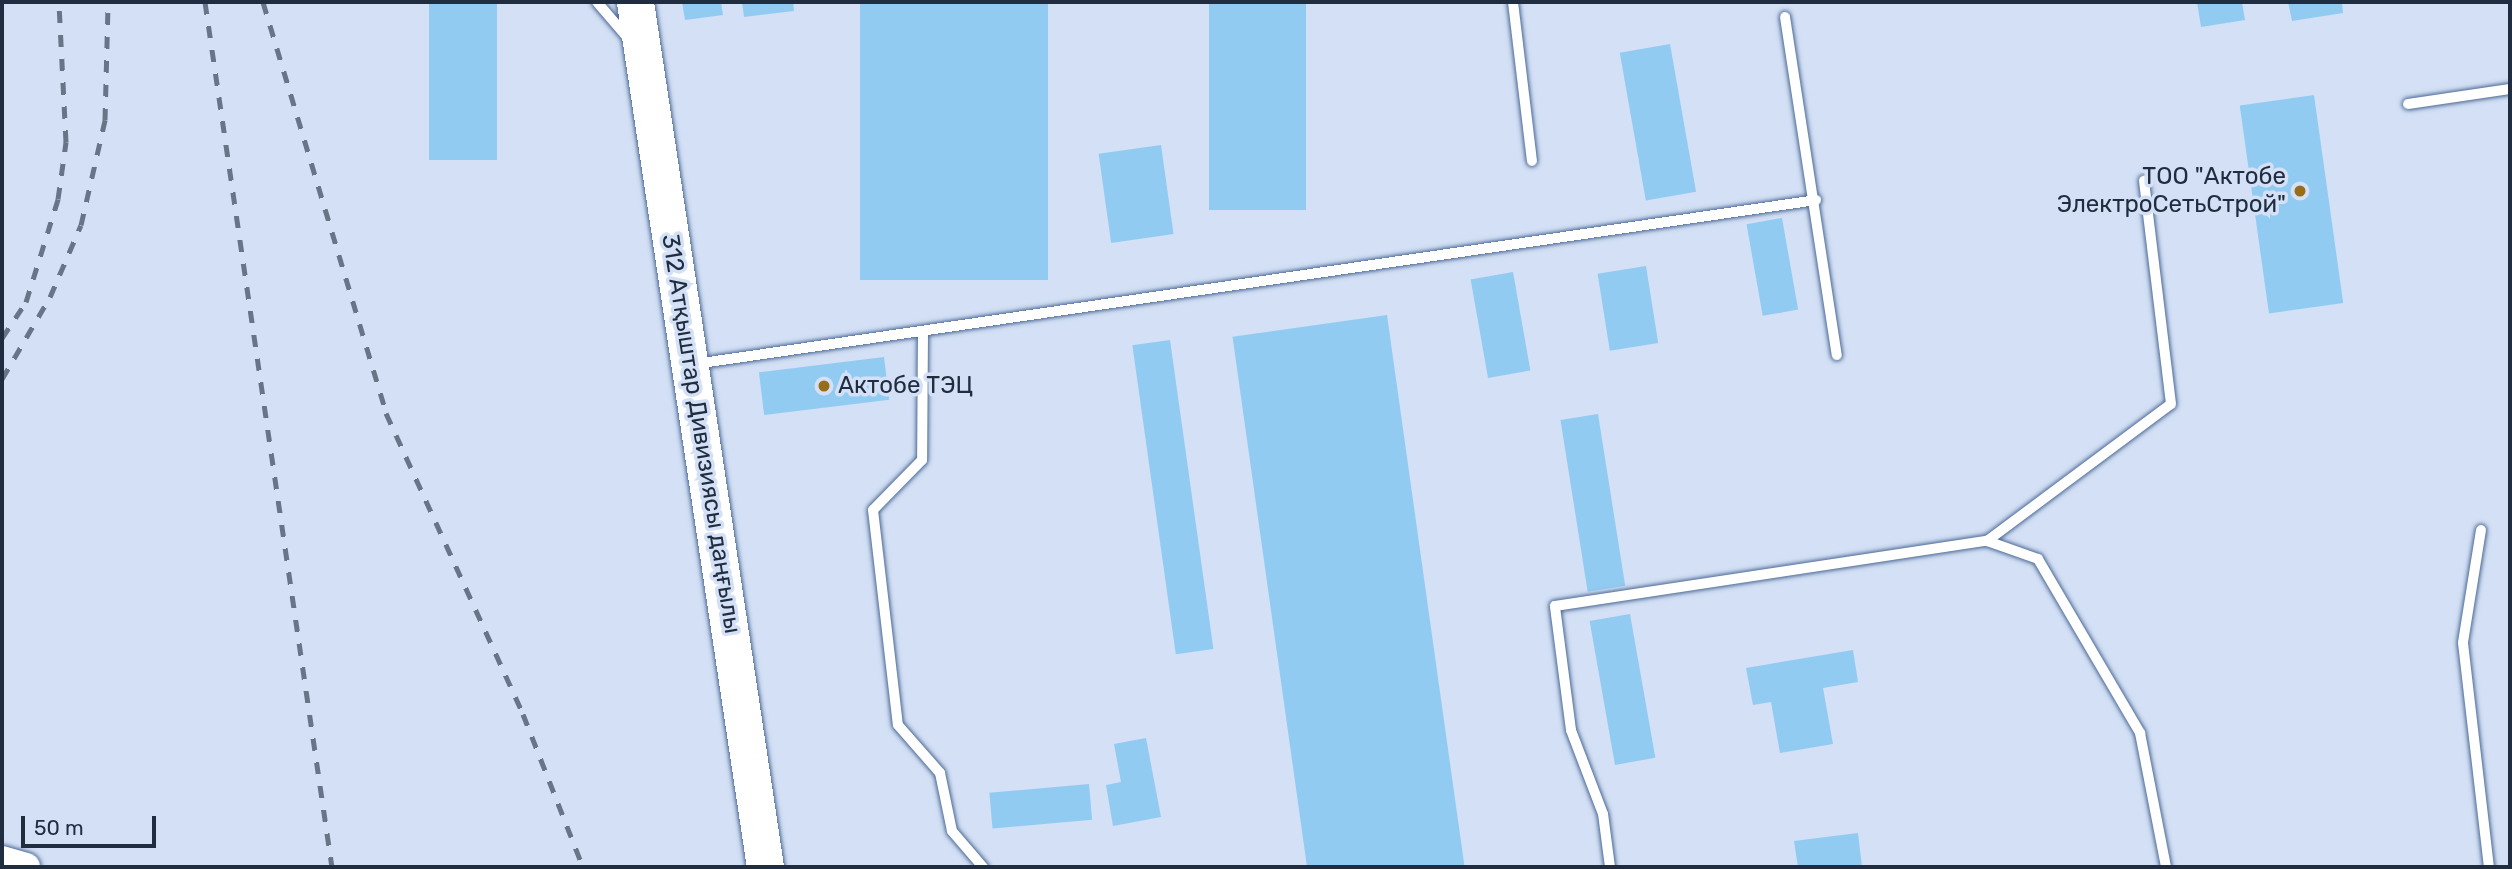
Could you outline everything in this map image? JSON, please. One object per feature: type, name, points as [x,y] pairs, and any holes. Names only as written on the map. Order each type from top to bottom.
[{"type":"highway","name":"312 Атқыштар Дивизиясы даңғылы","points":[[635,2],[765,867]]},
{"type":"street","points":[[2,860],[26,867]]},
{"type":"lane","points":[[597,2],[642,54]]},
{"type":"lane","points":[[1513,2],[1532,161]]},
{"type":"lane","points":[[1785,16],[1816,200],[1837,355]]},
{"type":"lane","points":[[2409,104],[2510,89]]},
{"type":"lane","points":[[1987,541],[2171,404],[2144,181]]},
{"type":"lane","points":[[691,364],[1816,200]]},
{"type":"lane","points":[[923,332],[922,460],[873,510],[898,725],[940,773],[953,831],[983,867]]},
{"type":"lane","points":[[2481,530],[2463,643],[2489,867]]},
{"type":"lane","points":[[1610,867],[1603,814],[1571,730],[1555,606],[1987,541],[2038,559],[2140,733],[2166,867]]},
{"type":"building","points":[[429,2],[497,2],[497,160],[429,160]]},
{"type":"building","points":[[682,2],[721,2],[723,15],[685,20]]},
{"type":"building","points":[[742,2],[793,2],[794,11],[744,17]]},
{"type":"building","points":[[860,2],[1048,2],[1048,280],[860,280]]},
{"type":"building","points":[[1209,2],[1306,2],[1306,210],[1209,210]]},
{"type":"building","points":[[2197,2],[2242,2],[2245,20],[2201,27]]},
{"type":"building","points":[[2288,2],[2342,2],[2343,13],[2292,21]]},
{"type":"building","points":[[1670,44],[1696,192],[1646,201],[1620,53]]},
{"type":"building","points":[[2314,95],[2343,303],[2269,313],[2240,105]]},
{"type":"building","points":[[1161,145],[1174,234],[1111,243],[1099,154]]},
{"type":"building","points":[[1782,218],[1798,310],[1763,316],[1747,224]]},
{"type":"building","points":[[1646,266],[1658,343],[1610,351],[1598,274]]},
{"type":"building","points":[[1513,272],[1530,370],[1488,378],[1471,279]]},
{"type":"building","points":[[1387,315],[1465,867],[1307,867],[1233,337]]},
{"type":"building","points":[[1170,340],[1213,649],[1176,654],[1132,345]]},
{"type":"building","name":"Актобе ТЭЦ","points":[[884,357],[889,400],[764,415],[759,372]]},
{"type":"building","points":[[1598,414],[1625,586],[1588,592],[1560,420]]},
{"type":"building","points":[[1630,614],[1655,758],[1615,765],[1590,621]]},
{"type":"building","points":[[1853,650],[1858,682],[1823,688],[1833,744],[1780,753],[1771,702],[1753,705],[1746,668]]},
{"type":"building","points":[[1146,738],[1161,817],[1113,826],[1106,785],[1121,782],[1114,744]]},
{"type":"building","points":[[1089,784],[1092,820],[993,829],[989,793]]},
{"type":"building","points":[[1858,833],[1862,867],[1798,867],[1794,841]]},
{"type":"railway","points":[[2,338],[26,302],[58,199],[66,142],[59,2]]},
{"type":"railway","points":[[2,379],[50,297],[81,225],[105,120],[108,2]]},
{"type":"railway","points":[[205,2],[332,867]]},
{"type":"railway","points":[[263,2],[386,413],[523,714],[583,867]]},
{"type":"place","name":"ТОО \"Актобе ЭлектроСетьСтрой\"","points":[[2300,191]]},
{"type":"place","name":"Актобе ТЭЦ","points":[[824,386]]}]
